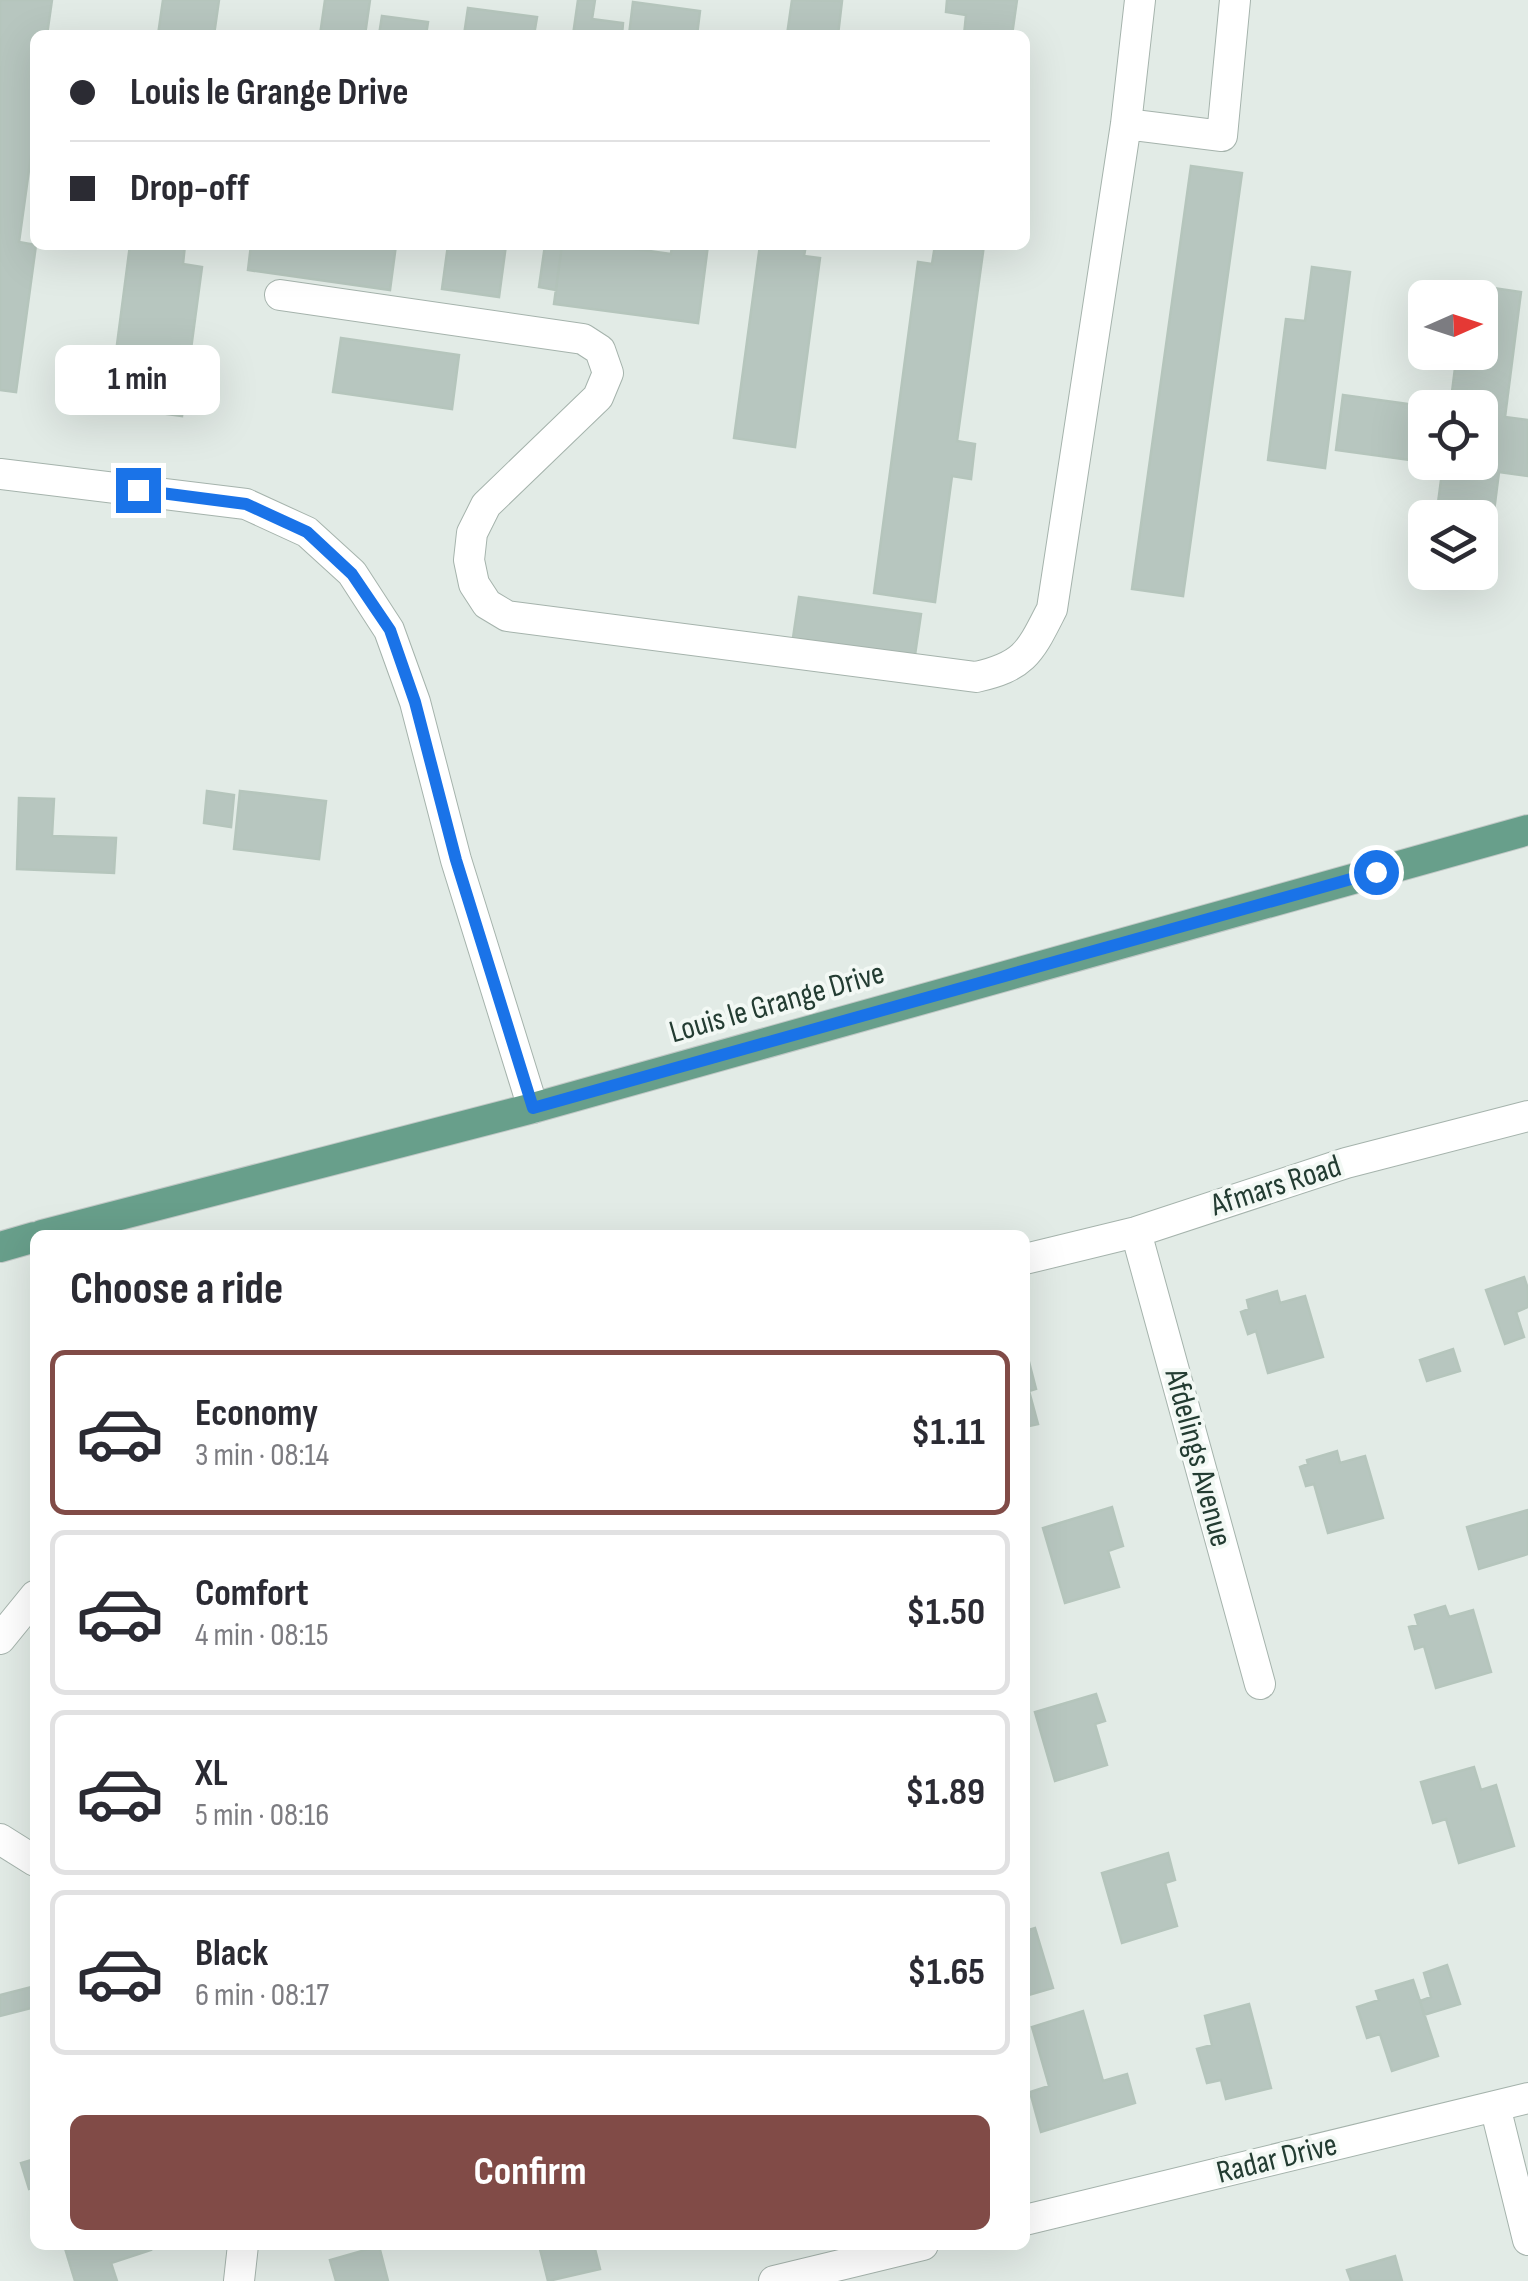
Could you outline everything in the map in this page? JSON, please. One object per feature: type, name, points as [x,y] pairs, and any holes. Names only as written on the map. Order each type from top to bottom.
[{"type":"main road","name":"Louis le Grange Drive","points":[[61,1230],[533,1108],[1528,830]]},
{"type":"main road","points":[[0,1247],[30,1238]]},
{"type":"street","points":[[280,295],[583,339],[600,350],[608,374],[598,397],[486,505],[472,533],[469,560],[474,584],[486,604],[507,616],[976,678],[1006,670],[1031,649],[1052,609],[1126,124],[1140,0]]},
{"type":"street","points":[[1126,124],[1222,136],[1235,0]]},
{"type":"street","points":[[0,474],[246,504],[307,532],[352,574],[390,630],[415,702],[456,860],[533,1108]]},
{"type":"street","name":"Afmars Road","points":[[1030,1258],[1136,1232],[1346,1163],[1528,1116]]},
{"type":"street","name":"Afdelings Avenue","points":[[1136,1232],[1260,1684]]},
{"type":"street","points":[[0,1639],[30,1602]]},
{"type":"street","points":[[0,1839],[30,1857]]},
{"type":"street","name":"Radar Drive","points":[[1030,2219],[1528,2098]]},
{"type":"street","points":[[1495,2106],[1528,2240]]},
{"type":"street","points":[[240,2281],[243,2250]]},
{"type":"street","points":[[774,2281],[901,2250]]},
{"type":"building","points":[[0,0],[52,0],[48,30],[30,30],[30,163],[19,242],[30,244],[30,250],[35,250],[16,392],[0,390]]},
{"type":"building","points":[[163,0],[219,0],[215,30],[159,30]]},
{"type":"building","points":[[325,0],[370,0],[366,30],[321,30]]},
{"type":"building","points":[[578,0],[595,0],[592,19],[623,23],[622,30],[574,30]]},
{"type":"building","points":[[792,0],[842,1],[839,30],[788,30]]},
{"type":"building","points":[[947,0],[1017,0],[1013,30],[964,30],[966,15],[946,12]]},
{"type":"building","points":[[633,2],[700,11],[698,30],[630,30]]},
{"type":"building","points":[[468,8],[537,17],[535,30],[465,30]]},
{"type":"building","points":[[382,16],[428,22],[427,30],[380,30]]},
{"type":"building","points":[[1191,166],[1242,173],[1183,596],[1132,589]]},
{"type":"building","points":[[129,250],[184,250],[183,264],[202,267],[182,416],[109,406]]},
{"type":"building","points":[[250,250],[395,250],[390,290],[248,270]]},
{"type":"building","points":[[447,250],[505,250],[499,297],[442,289]]},
{"type":"building","points":[[544,250],[561,250],[556,290],[539,287]]},
{"type":"building","points":[[561,250],[671,254],[671,250],[707,250],[698,323],[554,304]]},
{"type":"building","points":[[759,250],[805,250],[804,256],[820,258],[795,447],[734,438]]},
{"type":"building","points":[[934,250],[983,250],[957,441],[975,444],[971,479],[952,476],[935,602],[874,593],[918,262],[932,264]]},
{"type":"building","points":[[1312,267],[1350,272],[1325,468],[1268,460],[1286,319],[1305,321]]},
{"type":"building","points":[[1498,289],[1521,292],[1505,417],[1528,420],[1528,476],[1499,472],[1498,480],[1498,390],[1452,390],[1455,370],[1498,370]]},
{"type":"building","points":[[341,338],[459,355],[452,409],[333,392]]},
{"type":"building","points":[[1343,395],[1408,404],[1408,460],[1336,450]]},
{"type":"building","points":[[1441,480],[1498,480],[1495,500],[1438,500]]},
{"type":"building","points":[[799,597],[921,614],[915,655],[793,638]]},
{"type":"building","points":[[207,791],[234,795],[231,827],[204,823]]},
{"type":"building","points":[[240,791],[326,801],[319,859],[234,849]]},
{"type":"building","points":[[19,798],[54,799],[52,836],[116,838],[114,873],[17,869]]},
{"type":"building","points":[[1524,1277],[1528,1307],[1516,1312],[1524,1337],[1505,1344],[1486,1290]]},
{"type":"building","points":[[1277,1291],[1280,1303],[1305,1296],[1323,1357],[1268,1373],[1256,1331],[1248,1334],[1241,1312],[1249,1309],[1247,1300]]},
{"type":"building","points":[[1453,1349],[1460,1371],[1427,1381],[1420,1360]]},
{"type":"building","points":[[1030,1366],[1036,1389],[1030,1391]]},
{"type":"building","points":[[1030,1395],[1038,1424],[1030,1426]]},
{"type":"building","points":[[1337,1451],[1340,1463],[1365,1456],[1383,1518],[1328,1533],[1314,1484],[1306,1486],[1300,1467],[1308,1464],[1307,1460]]},
{"type":"building","points":[[1112,1507],[1123,1546],[1108,1551],[1119,1587],[1065,1603],[1043,1528]]},
{"type":"building","points":[[1528,1510],[1528,1554],[1479,1569],[1467,1527]]},
{"type":"building","points":[[1445,1606],[1449,1617],[1473,1610],[1491,1672],[1436,1688],[1424,1646],[1415,1649],[1409,1627],[1418,1625],[1415,1615]]},
{"type":"building","points":[[1096,1694],[1105,1721],[1095,1724],[1107,1765],[1055,1781],[1035,1712]]},
{"type":"building","points":[[1474,1767],[1481,1790],[1496,1785],[1514,1846],[1459,1863],[1446,1819],[1433,1823],[1421,1782]]},
{"type":"building","points":[[1168,1853],[1175,1880],[1165,1883],[1177,1926],[1122,1943],[1102,1873]]},
{"type":"building","points":[[1035,1928],[1053,1988],[1030,1995],[1030,1930]]},
{"type":"building","points":[[1447,1965],[1460,2004],[1424,2015],[1420,2001],[1431,1997],[1424,1973]]},
{"type":"building","points":[[1413,1980],[1438,2056],[1392,2071],[1380,2034],[1367,2038],[1357,2007],[1379,2000],[1376,1991]]},
{"type":"building","points":[[30,1987],[30,2008],[0,2016],[0,1995]]},
{"type":"building","points":[[1249,2004],[1271,2088],[1226,2099],[1221,2080],[1207,2083],[1197,2049],[1212,2045],[1205,2016]]},
{"type":"building","points":[[1083,2011],[1103,2081],[1127,2074],[1135,2103],[1041,2132],[1030,2092],[1049,2086],[1032,2027]]},
{"type":"building","points":[[30,2160],[29,2189],[21,2163]]},
{"type":"building","points":[[66,2250],[151,2250],[111,2263],[117,2281],[75,2281]]},
{"type":"building","points":[[380,2250],[388,2281],[336,2281],[330,2260]]},
{"type":"building","points":[[540,2250],[595,2250],[600,2269],[548,2281]]},
{"type":"building","points":[[1395,2256],[1402,2281],[1351,2281],[1347,2270]]},
{"type":"route","points":[[138,490],[246,504],[307,532],[352,574],[390,630],[415,702],[456,860],[533,1108],[1376,872]]}]
